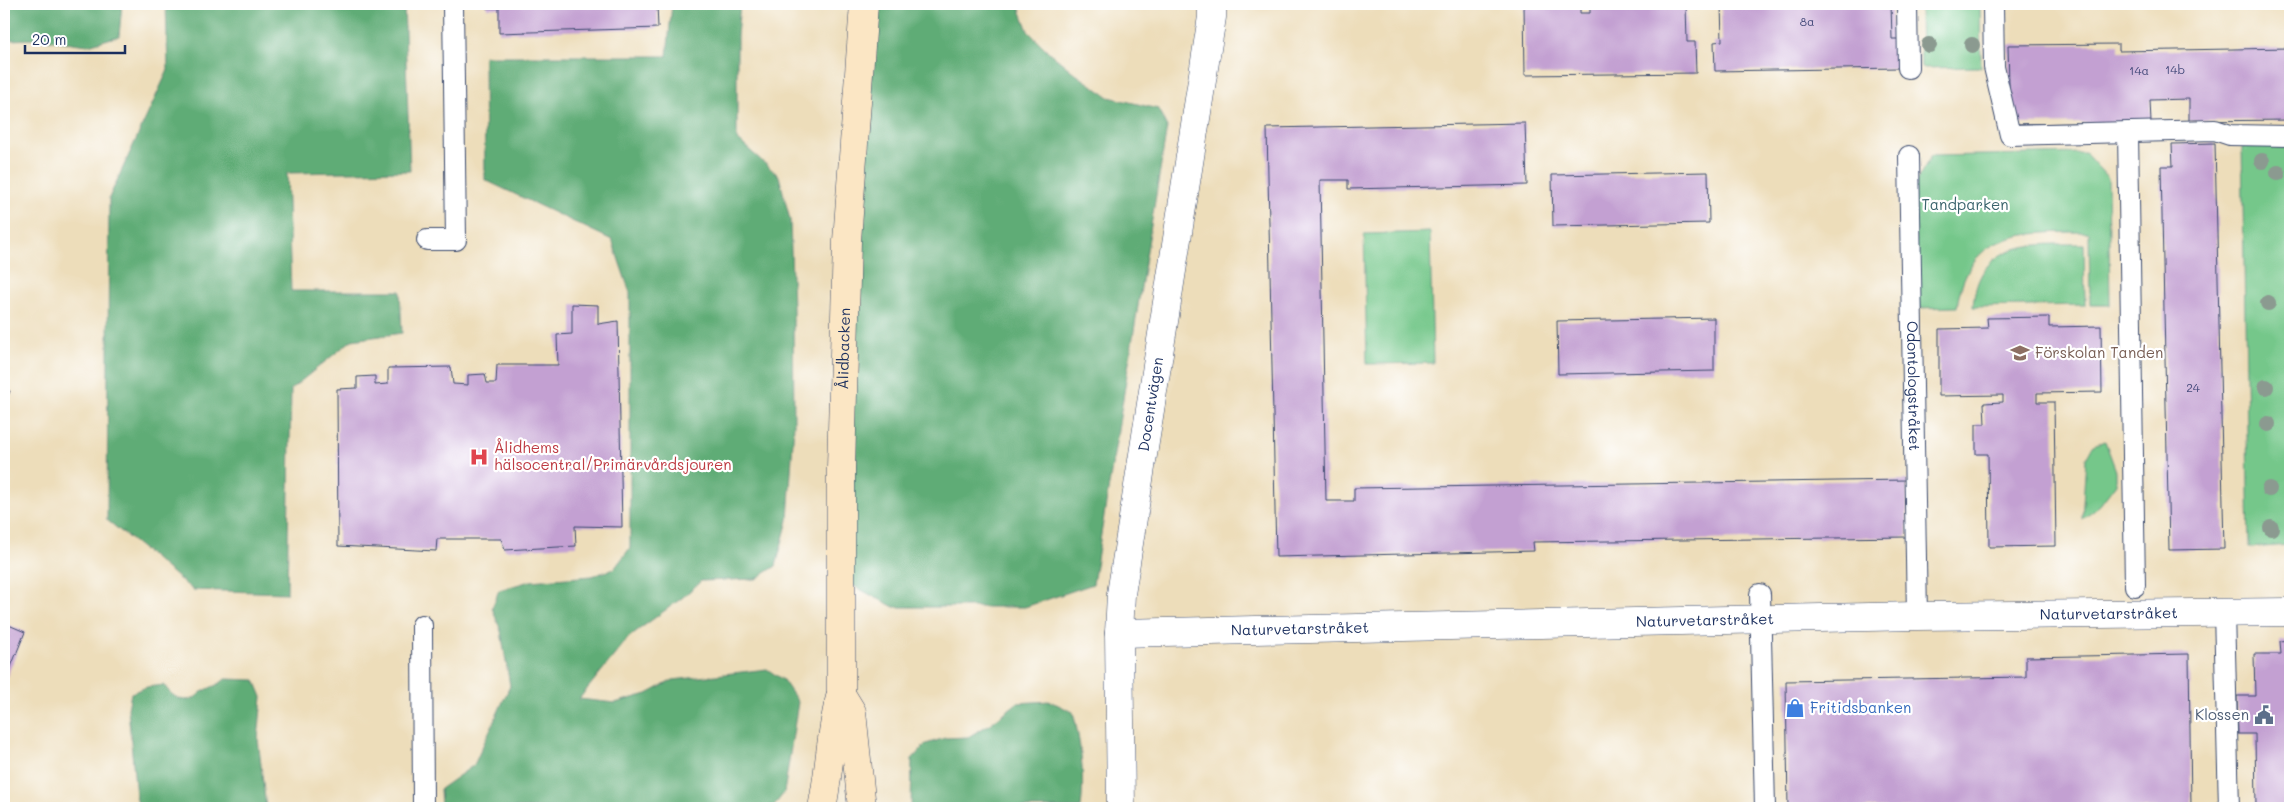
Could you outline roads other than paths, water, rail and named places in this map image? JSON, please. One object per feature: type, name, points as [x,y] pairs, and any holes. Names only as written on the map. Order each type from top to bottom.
[{"type":"main road","name":"Ålidbacken","points":[[822,808],[830,765],[835,715],[842,694],[842,469],[847,241],[864,4]]},
{"type":"main road","name":"Ålidbacken","points":[[842,694],[852,712],[862,808]]},
{"type":"street","name":"Docentvägen","points":[[1121,808],[1119,633],[1122,594],[1212,17],[1212,4]]},
{"type":"street","name":"Naturvetarstråket","points":[[1119,633],[1761,606],[1917,616],[2290,612]]},
{"type":"lane","points":[[427,240],[456,240],[452,4]]},
{"type":"lane","points":[[1907,4],[1908,68]]},
{"type":"lane","points":[[1993,4],[1994,67],[2010,135],[2215,130],[2230,135],[2290,136]]},
{"type":"lane","points":[[2128,132],[2135,586]]},
{"type":"lane","name":"Odontologstråket","points":[[1909,156],[1917,616]]},
{"type":"lane","points":[[1761,606],[1765,808]]},
{"type":"lane","points":[[2224,612],[2229,808]]},
{"type":"lane","points":[[422,625],[423,808]]},
{"type":"place","name":"Förskolan Tanden","points":[[2020,353]]},
{"type":"place","name":"Ålidhems hälsocentral/Primärvårdsjouren","points":[[479,457]]},
{"type":"place","name":"Fritidsbanken","points":[[1795,708]]},
{"type":"place","name":"Klossen","points":[[2264,715]]},
{"type":"park label","name":"Tandparken","points":[[1965,205]]}]
